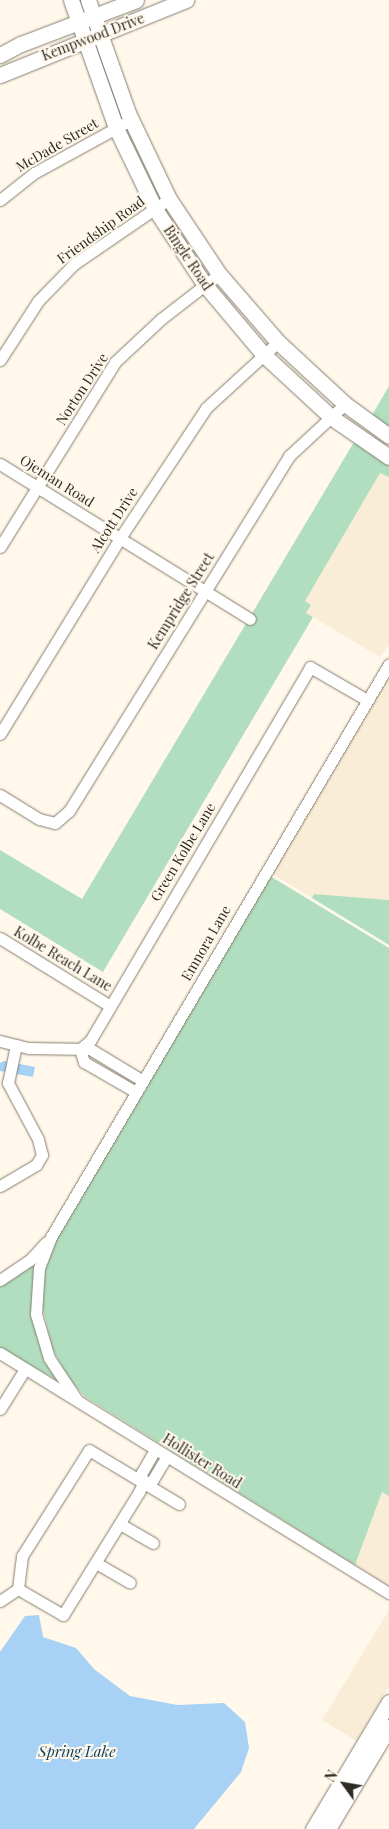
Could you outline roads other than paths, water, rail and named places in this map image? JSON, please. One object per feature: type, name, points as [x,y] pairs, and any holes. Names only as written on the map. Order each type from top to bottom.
[{"type":"main road","name":"Bingle Road","points":[[71,0],[116,128],[155,209],[205,285],[264,355],[331,417],[389,457]]},
{"type":"main road","name":"Bingle Road","points":[[88,0],[131,120],[169,199],[219,274],[278,342],[345,404],[389,436]]},
{"type":"main road","name":"Kempwood Drive","points":[[0,55],[78,21],[136,0]]},
{"type":"main road","name":"Kempwood Drive","points":[[0,75],[84,41],[100,37],[186,0]]},
{"type":"main road","points":[[328,1829],[382,1730],[389,1702]]},
{"type":"main road","points":[[313,1829],[382,1730]]},
{"type":"street","name":"McDade Street","points":[[0,200],[34,174],[131,120]]},
{"type":"street","name":"Friendship Road","points":[[0,360],[38,301],[74,264],[169,199]]},
{"type":"street","name":"Norton Drive","points":[[0,547],[115,362],[161,319],[219,274]]},
{"type":"street","name":"Alcott Drive","points":[[0,734],[120,538],[206,408],[278,342]]},
{"type":"street","name":"Kempridge Street","points":[[0,794],[39,819],[55,823],[70,811],[289,456],[345,404]]},
{"type":"street","name":"Ojeman Road","points":[[0,464],[250,619]]},
{"type":"street","name":"Emnora Lane","points":[[77,1400],[49,1358],[36,1314],[39,1268],[51,1237],[389,664]]},
{"type":"street","name":"Green Kolbe Lane","points":[[80,1049],[90,1041],[310,666],[367,700]]},
{"type":"street","name":"Kolbe Reach Lane","points":[[0,938],[110,1006]]},
{"type":"street","points":[[0,1041],[15,1050],[90,1049],[143,1081]]},
{"type":"street","points":[[80,1049],[84,1062],[136,1092]]},
{"type":"street","points":[[0,1186],[36,1165],[43,1150],[9,1079],[15,1050]]},
{"type":"street","name":"Emnora Lane","points":[[0,1280],[30,1260],[51,1237]]},
{"type":"street","name":"Hollister Road","points":[[0,1354],[389,1593]]},
{"type":"street","points":[[0,1410],[25,1369]]},
{"type":"street","points":[[0,1601],[18,1589],[22,1556],[89,1450],[179,1504]]},
{"type":"street","points":[[18,1589],[63,1616],[143,1483],[141,1474],[155,1450]]},
{"type":"street","points":[[143,1483],[152,1480],[167,1456]]},
{"type":"street","points":[[120,1524],[153,1543]]},
{"type":"street","points":[[96,1562],[130,1583]]},
{"type":"water","points":[[4,1061],[35,1067],[33,1077],[0,1071],[0,1063]]},
{"type":"water","name":"Spring Lake","points":[[39,1615],[43,1637],[76,1648],[94,1669],[130,1696],[177,1705],[224,1703],[245,1722],[249,1748],[241,1772],[194,1829],[0,1829],[0,1652],[25,1616]]}]
